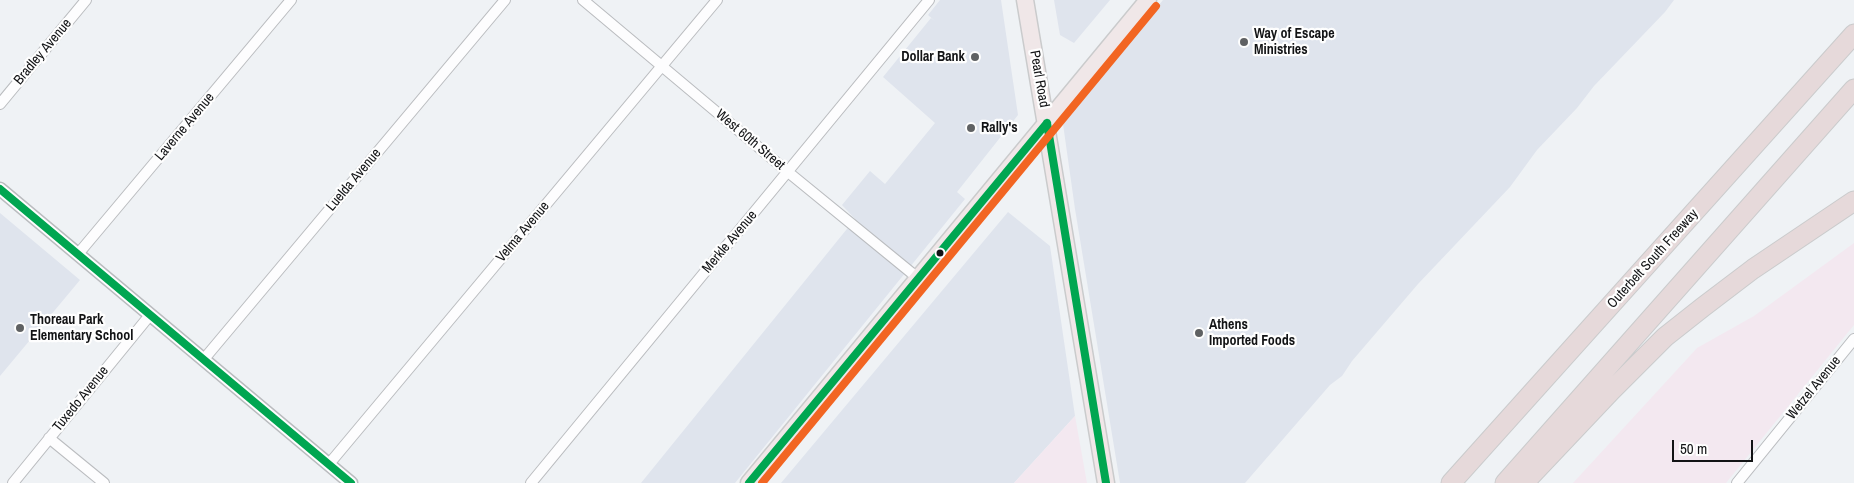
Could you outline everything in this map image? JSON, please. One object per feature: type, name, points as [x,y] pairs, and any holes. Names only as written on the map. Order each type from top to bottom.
[{"type":"highway","name":"Outerbelt South Freeway","points":[[1451,483],[1854,34]]},
{"type":"highway","points":[[1506,483],[1854,89]]},
{"type":"highway","points":[[1524,483],[1612,390],[1666,337],[1753,269],[1854,201]]},
{"type":"main road","name":"Pearl Road","points":[[1025,0],[1106,483]]},
{"type":"main road","points":[[749,483],[1148,0]]},
{"type":"street","name":"Bradley Avenue","points":[[0,104],[86,0]]},
{"type":"street","name":"Laverne Avenue","points":[[78,254],[291,0]]},
{"type":"street","name":"Luelda Avenue","points":[[204,359],[505,0]]},
{"type":"street","name":"West 60th Street","points":[[583,0],[919,279]]},
{"type":"street","name":"Velma Avenue","points":[[329,464],[717,0]]},
{"type":"street","name":"Merkle Avenue","points":[[530,483],[929,0]]},
{"type":"street","points":[[0,189],[351,483]]},
{"type":"street","name":"Tuxedo Avenue","points":[[13,483],[150,315]]},
{"type":"street","name":"Wetzel Avenue","points":[[1737,483],[1854,339]]},
{"type":"street","points":[[49,438],[104,483]]},
{"type":"shaded area","points":[[940,0],[1001,0],[1018,115],[957,192],[965,199],[735,483],[641,483],[855,219],[842,205],[870,171],[885,184],[935,123],[883,77],[931,18],[935,21],[928,15]]},
{"type":"shaded area","points":[[1054,0],[1110,0],[1074,43],[1060,35]]},
{"type":"shaded area","points":[[1163,0],[1674,0],[1537,150],[1510,187],[1418,284],[1352,361],[1342,376],[1330,385],[1245,483],[1120,483],[1063,124]]},
{"type":"shaded area","points":[[1008,212],[1050,246],[1075,416],[1014,483],[781,483]]},
{"type":"shaded area","name":"Thoreau Park Elementary School","points":[[0,213],[80,280],[0,376]]},
{"type":"shaded area","points":[[1854,243],[1854,325],[1726,483],[1573,483],[1697,348],[1754,316]]},
{"type":"shaded area","points":[[1075,416],[1087,483],[1014,483]]},
{"type":"transit line","points":[[762,483],[1156,6]]},
{"type":"transit line","points":[[1047,123],[1106,483]]},
{"type":"transit line","points":[[749,483],[1047,123]]},
{"type":"transit line","points":[[0,189],[351,483]]},
{"type":"place","name":"Way of Escape Ministries","points":[[1244,42]]},
{"type":"place","name":"Dollar Bank","points":[[975,57]]},
{"type":"place","name":"Rally's","points":[[971,128]]},
{"type":"place","name":"Thoreau Park Elementary School","points":[[20,328]]},
{"type":"place","name":"Athens Imported Foods","points":[[1199,333]]}]
